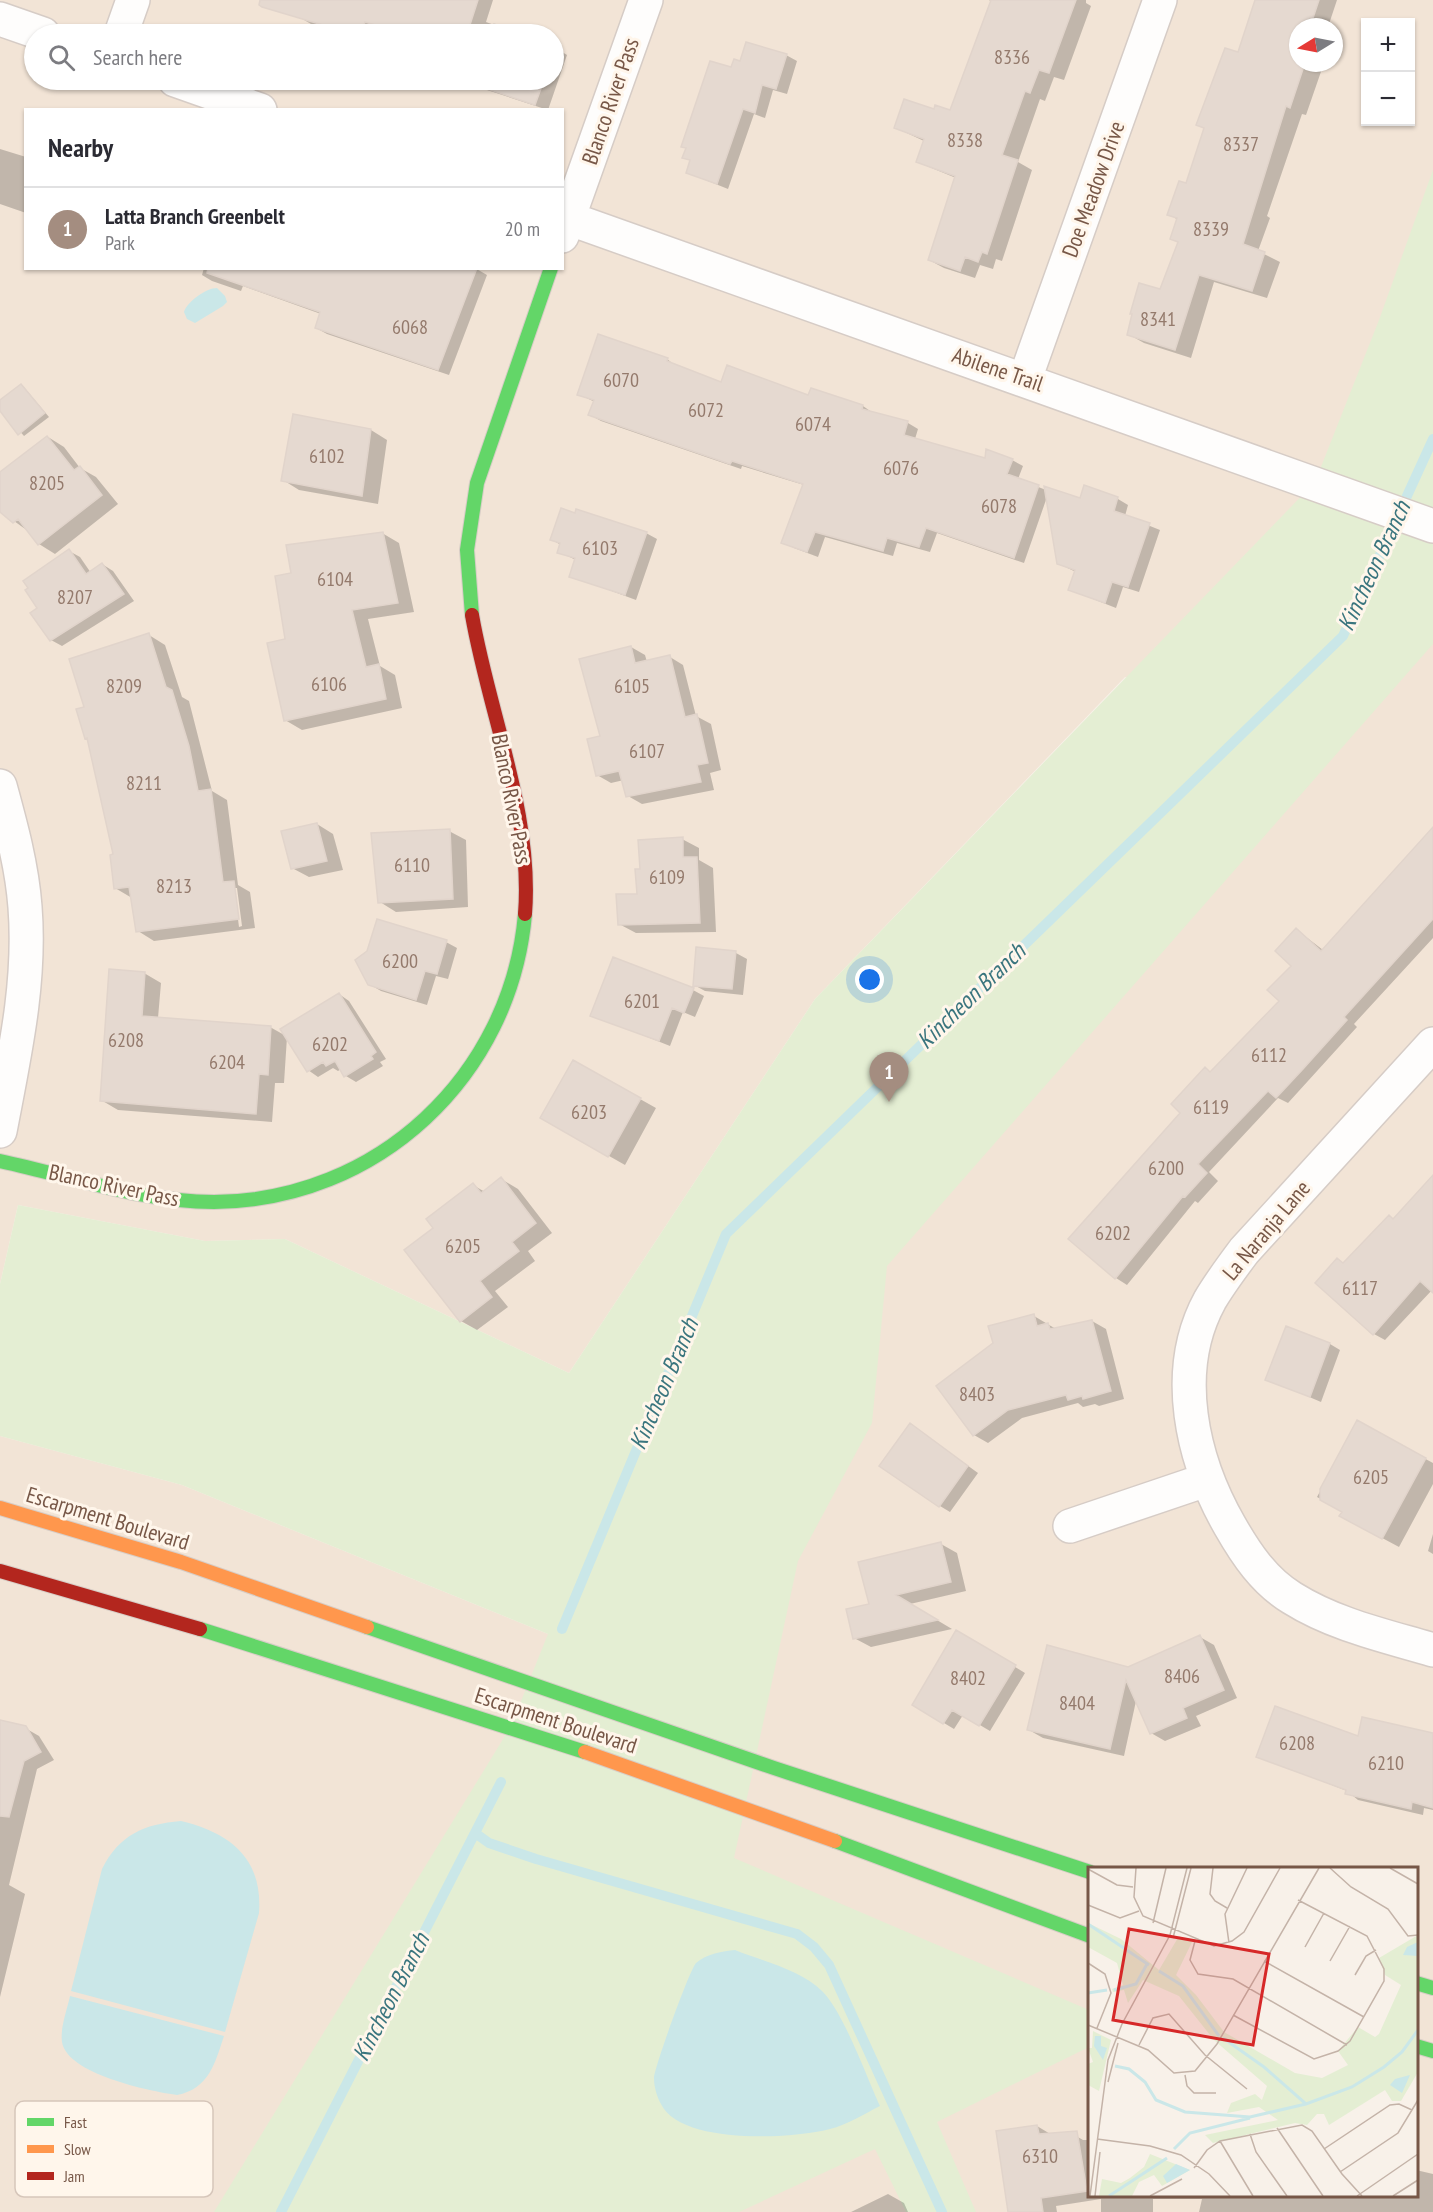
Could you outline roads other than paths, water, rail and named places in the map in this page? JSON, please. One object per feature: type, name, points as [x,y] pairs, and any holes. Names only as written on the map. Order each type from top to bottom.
[{"type":"main road","name":"Blanco River Pass","points":[[0,1161],[150,1196],[216,1202],[259,1198],[340,1175],[375,1158],[405,1138],[431,1114],[452,1092],[477,1056],[510,989],[521,951],[527,885],[525,847],[478,636],[470,588],[467,551],[470,517],[477,483],[550,270]]},
{"type":"main road","name":"Escarpment Boulevard","points":[[0,1508],[161,1555],[794,1775],[1088,1872]]},
{"type":"main road","name":"Escarpment Boulevard","points":[[0,1571],[151,1614],[511,1726],[748,1808],[1088,1936]]},
{"type":"main road","points":[[1418,1984],[1433,1988]]},
{"type":"main road","points":[[1418,2047],[1433,2051]]},
{"type":"street","points":[[125,24],[133,0]]},
{"type":"street","name":"Blanco River Pass","points":[[565,223],[646,0]]},
{"type":"street","name":"Doe Meadow Drive","points":[[1025,379],[1160,0]]},
{"type":"street","points":[[0,20],[24,28]]},
{"type":"street","points":[[203,90],[254,108]]},
{"type":"street","name":"Abilene Trail","points":[[565,223],[1025,379],[1433,526]]},
{"type":"street","points":[[0,786],[20,866],[25,907],[26,951],[20,1022],[0,1131]]},
{"type":"street","name":"La Naranja Lane","points":[[1433,1044],[1244,1251],[1209,1302],[1192,1361],[1189,1395],[1196,1448],[1206,1480],[1251,1560],[1267,1578],[1291,1598],[1344,1623],[1433,1650]]},
{"type":"street","points":[[1070,1526],[1206,1480]]},
{"type":"water","points":[[217,288],[225,296],[227,302],[195,323],[187,319],[184,312],[189,304],[203,293]]},
{"type":"water","points":[[181,1821],[199,1826],[229,1841],[249,1863],[256,1878],[259,1913],[225,2032],[71,1991],[102,1869],[109,1857],[134,1833],[155,1825]]},
{"type":"water","points":[[735,1950],[803,1977],[822,1991],[838,2013],[880,2106],[836,2127],[790,2135],[739,2136],[713,2133],[690,2127],[672,2117],[661,2104],[654,2078],[680,1999],[696,1963],[710,1955]]},
{"type":"water","points":[[70,1996],[224,2036],[214,2065],[204,2081],[197,2087],[177,2095],[148,2090],[93,2072],[67,2053],[62,2042],[63,2025]]},
{"type":"waterway","name":"Kincheon Branch","points":[[562,1629],[726,1234],[1343,636],[1433,439]]},
{"type":"waterway","name":"Kincheon Branch","points":[[281,2212],[501,1782]]},
{"type":"waterway","points":[[475,1833],[489,1843],[536,1859],[797,1934],[814,1947],[829,1965],[942,2212]]},
{"type":"place","name":"Latta Branch Greenbelt","points":[[889,1102]]}]
